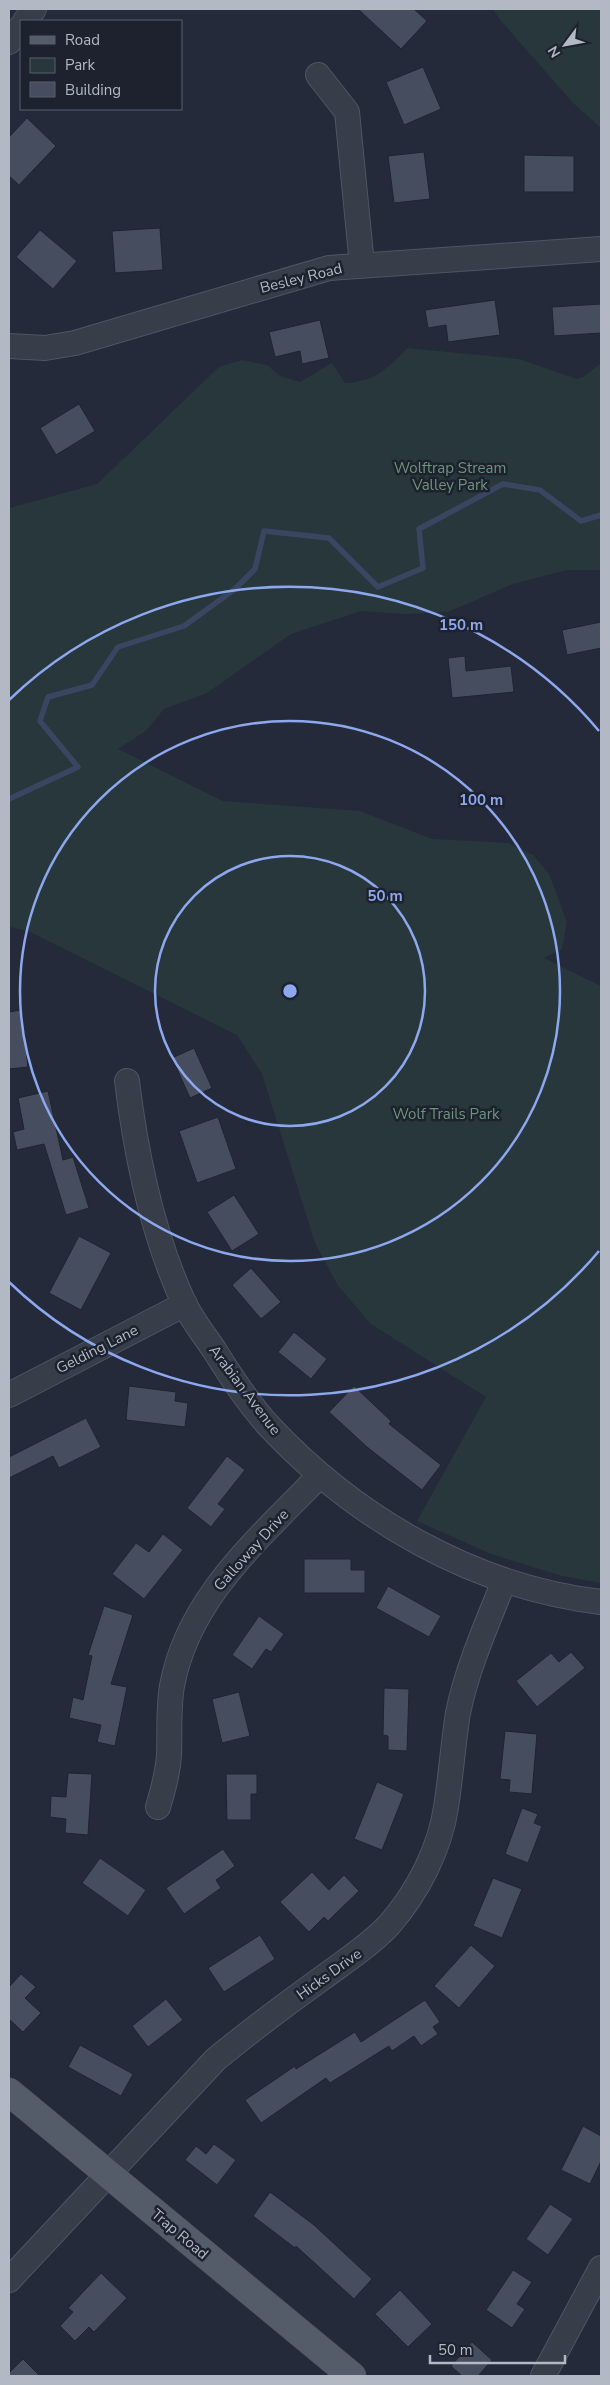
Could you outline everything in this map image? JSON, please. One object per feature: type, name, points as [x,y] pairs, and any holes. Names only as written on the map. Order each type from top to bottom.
[{"type":"main road","name":"Trap Road","points":[[9,2092],[352,2376]]},
{"type":"street","points":[[26,20],[34,9]]},
{"type":"street","points":[[9,42],[20,27]]},
{"type":"street","points":[[318,75],[347,112],[362,265]]},
{"type":"street","name":"Besley Road","points":[[9,346],[45,348],[75,343],[293,277],[329,268],[601,249]]},
{"type":"street","name":"Arabian Avenue","points":[[128,1081],[134,1135],[159,1236],[185,1304],[230,1375],[268,1425],[320,1475],[369,1512],[422,1545],[504,1581],[537,1590],[601,1602]]},
{"type":"street","name":"Gelding Lane","points":[[9,1395],[185,1304]]},
{"type":"street","name":"Galloway Drive","points":[[158,1807],[165,1782],[169,1755],[169,1718],[172,1687],[179,1657],[190,1628],[228,1571],[320,1475]]},
{"type":"street","name":"Hicks Drive","points":[[9,2280],[109,2175],[179,2096],[216,2059],[244,2035],[366,1947],[389,1925],[411,1895],[438,1841],[446,1809],[458,1713],[467,1679],[504,1581]]},
{"type":"street","points":[[543,2376],[601,2268]]},
{"type":"green space","points":[[493,9],[601,9],[601,128],[573,103],[501,21]]},
{"type":"green space","points":[[407,348],[519,359],[577,379],[583,377],[601,363],[601,570],[567,570],[513,584],[448,612],[406,614],[361,611],[291,634],[207,693],[164,709],[147,730],[118,749],[223,801],[360,811],[432,839],[508,843],[533,855],[549,874],[567,922],[562,949],[544,958],[601,986],[601,1583],[562,1576],[491,1554],[417,1521],[486,1397],[371,1324],[338,1286],[315,1243],[262,1074],[237,1035],[28,931],[9,927],[9,508],[97,484],[219,367],[242,360],[267,365],[280,376],[300,382],[332,363],[345,383],[355,382],[365,380],[380,373]]},
{"type":"building","points":[[358,9],[414,9],[427,21],[401,49]]},
{"type":"building","points":[[423,67],[441,109],[404,125],[386,82]]},
{"type":"building","points":[[27,118],[56,146],[19,185],[9,176],[9,137]]},
{"type":"building","points":[[424,152],[430,199],[394,203],[388,156]]},
{"type":"building","points":[[524,155],[574,156],[574,192],[524,192]]},
{"type":"building","points":[[160,228],[163,270],[115,273],[112,231]]},
{"type":"building","points":[[40,230],[77,261],[53,289],[16,257]]},
{"type":"building","points":[[495,300],[500,335],[448,342],[446,325],[428,328],[425,310]]},
{"type":"building","points":[[601,304],[601,333],[554,336],[552,307]]},
{"type":"building","points":[[320,320],[329,358],[302,364],[300,351],[275,357],[269,332]]},
{"type":"building","points":[[79,404],[95,431],[56,455],[40,428]]},
{"type":"building","points":[[601,622],[601,648],[567,655],[562,630]]},
{"type":"building","points":[[465,656],[466,671],[511,666],[514,692],[452,698],[448,658]]},
{"type":"building","points":[[21,1010],[28,1067],[9,1069],[9,1012]]},
{"type":"building","points":[[194,1048],[212,1088],[190,1098],[172,1058]]},
{"type":"building","points":[[48,1091],[63,1160],[73,1157],[89,1208],[66,1215],[44,1144],[17,1150],[13,1132],[24,1129],[18,1098]]},
{"type":"building","points":[[218,1117],[236,1169],[197,1183],[179,1131]]},
{"type":"building","points":[[234,1195],[259,1234],[232,1251],[207,1212]]},
{"type":"building","points":[[79,1236],[111,1253],[81,1310],[49,1293]]},
{"type":"building","points":[[251,1268],[281,1302],[261,1319],[232,1285]]},
{"type":"building","points":[[294,1332],[327,1359],[311,1379],[278,1352]]},
{"type":"building","points":[[129,1386],[176,1392],[175,1401],[188,1403],[185,1427],[126,1420]]},
{"type":"building","points":[[354,1386],[391,1421],[389,1424],[441,1465],[422,1490],[367,1447],[329,1412]]},
{"type":"building","points":[[86,1418],[101,1447],[59,1468],[53,1456],[9,1478],[9,1457]]},
{"type":"building","points":[[227,1456],[245,1470],[218,1504],[225,1509],[211,1527],[187,1508]]},
{"type":"building","points":[[163,1534],[183,1550],[144,1599],[112,1574],[136,1543],[149,1552]]},
{"type":"building","points":[[304,1559],[351,1559],[351,1570],[365,1570],[365,1593],[304,1593]]},
{"type":"building","points":[[388,1586],[441,1616],[429,1637],[376,1608]]},
{"type":"building","points":[[104,1606],[133,1615],[111,1684],[127,1687],[115,1746],[97,1742],[101,1725],[69,1718],[73,1697],[83,1700],[92,1656],[88,1655]]},
{"type":"building","points":[[259,1616],[284,1634],[271,1652],[266,1649],[252,1669],[232,1655]]},
{"type":"building","points":[[571,1652],[585,1668],[537,1707],[516,1681],[551,1653],[559,1662]]},
{"type":"building","points":[[384,1688],[409,1689],[407,1751],[388,1750],[388,1736],[383,1735]]},
{"type":"building","points":[[239,1692],[250,1736],[222,1743],[212,1699]]},
{"type":"building","points":[[505,1731],[537,1734],[532,1794],[509,1792],[510,1780],[500,1779]]},
{"type":"building","points":[[68,1773],[92,1774],[88,1835],[65,1833],[66,1819],[50,1817],[51,1796],[66,1797]]},
{"type":"building","points":[[226,1774],[257,1774],[257,1794],[251,1794],[251,1820],[227,1820]]},
{"type":"building","points":[[377,1782],[404,1794],[382,1850],[354,1839]]},
{"type":"building","points":[[522,1808],[538,1814],[534,1823],[542,1826],[528,1863],[505,1854]]},
{"type":"building","points":[[223,1849],[235,1866],[216,1880],[221,1888],[184,1914],[166,1888]]},
{"type":"building","points":[[100,1858],[146,1890],[128,1916],[82,1883]]},
{"type":"building","points":[[312,1872],[329,1890],[344,1875],[359,1891],[328,1921],[324,1917],[309,1932],[280,1902]]},
{"type":"building","points":[[493,1878],[522,1889],[502,1938],[473,1926]]},
{"type":"building","points":[[260,1935],[275,1959],[224,1992],[208,1968]]},
{"type":"building","points":[[471,1945],[495,1966],[459,2008],[434,1986]]},
{"type":"building","points":[[21,1974],[36,1987],[25,1998],[41,2013],[23,2032],[9,2019],[9,1987]]},
{"type":"building","points":[[166,1999],[183,2020],[148,2047],[132,2026]]},
{"type":"building","points":[[425,2000],[440,2022],[433,2027],[438,2034],[421,2046],[414,2036],[392,2051],[389,2046],[330,2083],[326,2078],[261,2123],[245,2100],[295,2066],[296,2069],[355,2032],[361,2042]]},
{"type":"building","points":[[80,2045],[133,2074],[121,2096],[68,2067]]},
{"type":"building","points":[[583,2126],[601,2136],[601,2161],[590,2184],[561,2170]]},
{"type":"building","points":[[214,2144],[236,2160],[217,2185],[185,2160],[196,2146],[206,2154]]},
{"type":"building","points":[[270,2192],[314,2225],[372,2279],[354,2299],[296,2246],[295,2248],[253,2216]]},
{"type":"building","points":[[550,2204],[573,2219],[548,2255],[526,2239]]},
{"type":"building","points":[[513,2270],[532,2282],[517,2304],[525,2309],[512,2328],[486,2310]]},
{"type":"building","points":[[101,2273],[127,2298],[94,2332],[89,2327],[75,2341],[60,2326],[73,2312],[68,2308]]},
{"type":"building","points":[[400,2290],[432,2324],[408,2347],[375,2314]]},
{"type":"building","points":[[472,2342],[492,2360],[478,2376],[462,2376],[451,2366]]},
{"type":"building","points":[[23,2359],[40,2376],[9,2376],[9,2373]]},
{"type":"waterway","points":[[9,799],[78,767],[40,721],[48,697],[92,685],[118,647],[184,626],[235,589],[255,569],[264,531],[329,538],[378,587],[423,568],[419,529],[503,484],[540,490],[581,521],[601,515]]},
{"type":"park label","name":"Wolftrap Stream Valley Park","points":[[450,476]]},
{"type":"park label","name":"Wolf Trails Park","points":[[446,1114]]}]
